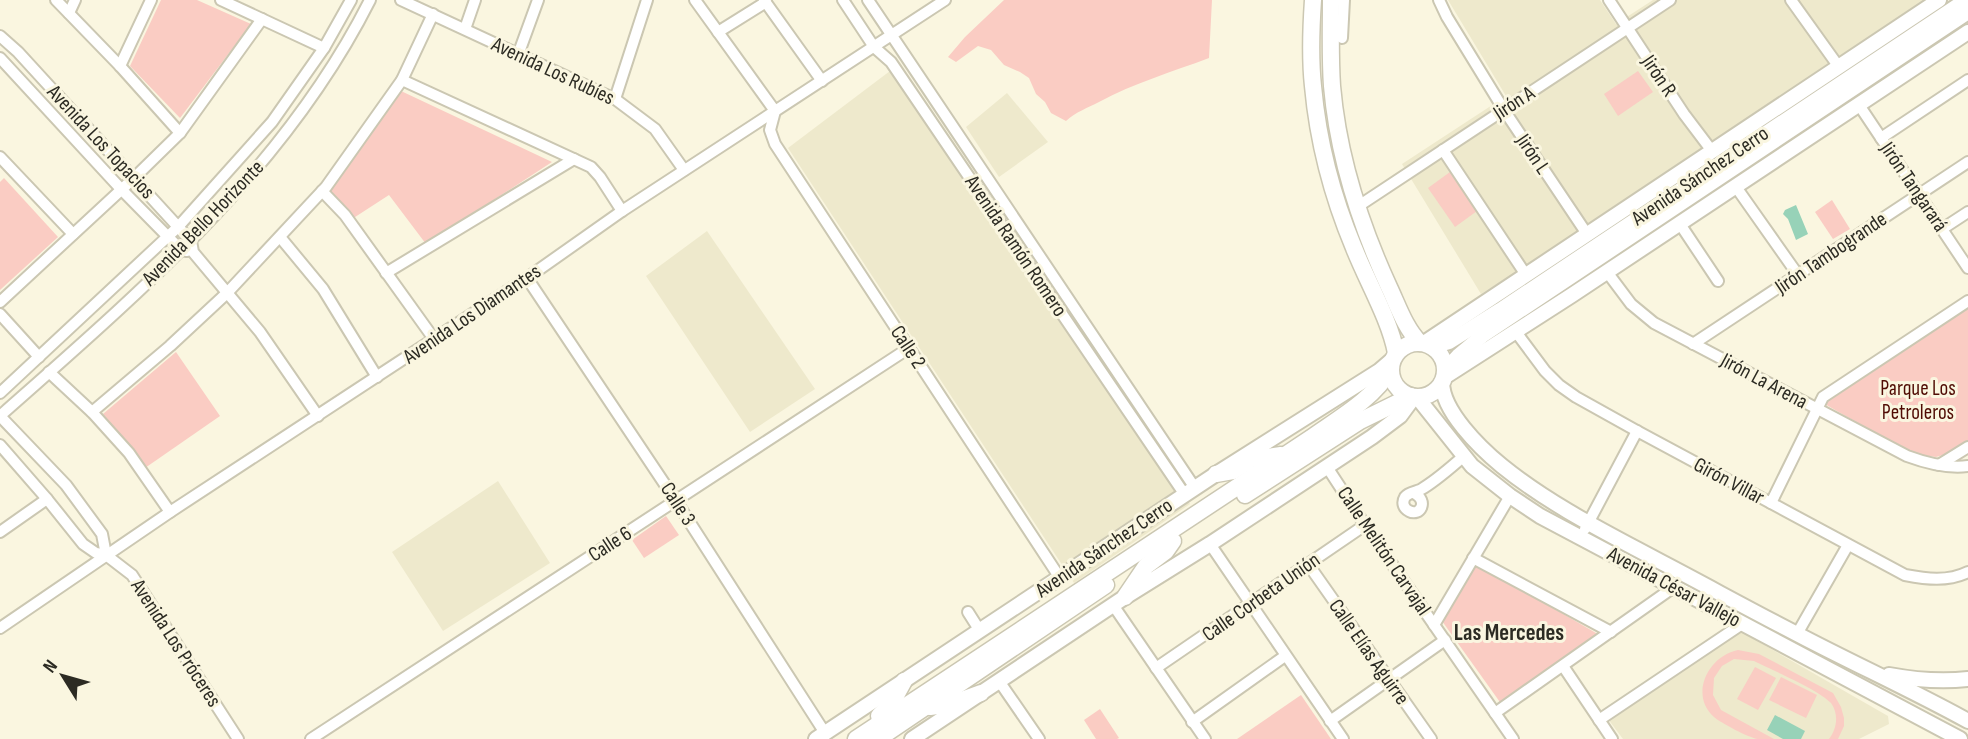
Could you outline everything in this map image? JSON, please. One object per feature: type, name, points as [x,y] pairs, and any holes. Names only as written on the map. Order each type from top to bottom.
[{"type":"highway","points":[[1313,0],[1313,87],[1329,173],[1353,247],[1375,276],[1408,327],[1441,357],[1443,377],[1430,394],[1414,397],[1398,389],[1392,380],[1392,336],[1375,276],[1357,207],[1346,170],[1335,109],[1336,38],[1331,0]]},
{"type":"highway","points":[[1311,41],[1336,38]]},
{"type":"highway","points":[[1393,361],[1407,345],[1425,344]]},
{"type":"highway","name":"Avenida Sánchez Cerro","points":[[859,737],[1287,454],[1371,393],[1385,380],[1393,361]]},
{"type":"highway","name":"Avenida Sánchez Cerro","points":[[878,739],[1173,541],[1360,421],[1414,397]]},
{"type":"highway","points":[[1216,474],[1233,471],[1252,459],[1287,454]]},
{"type":"highway","points":[[1119,601],[1146,566],[1166,551],[1173,541]]},
{"type":"highway","points":[[859,737],[888,709],[904,681]]},
{"type":"highway","points":[[924,708],[951,704],[981,693]]},
{"type":"main road","name":"Avenida Sánchez Cerro","points":[[1425,344],[1939,0]]},
{"type":"main road","name":"Avenida Sánchez Cerro","points":[[1425,344],[1450,342],[1966,0]]},
{"type":"main road","name":"Avenida Sánchez Cerro","points":[[1443,377],[1458,356],[1482,336],[1968,12]]},
{"type":"main road","name":"Avenida Sánchez Cerro","points":[[1443,377],[1516,332],[1968,32]]},
{"type":"main road","points":[[1500,310],[1509,286]]},
{"type":"main road","points":[[1529,305],[1572,295]]},
{"type":"main road","name":"Avenida Sánchez Cerro","points":[[821,736],[1216,474],[1393,361]]},
{"type":"main road","name":"Avenida César Vallejo","points":[[1443,377],[1442,392],[1445,401],[1458,419],[1486,452],[1525,483],[1589,523],[1797,634],[1964,715]]},
{"type":"main road","points":[[912,739],[1327,467],[1400,416],[1414,397]]},
{"type":"main road","name":"Avenida César Vallejo","points":[[1414,397],[1464,456],[1491,482],[1541,516],[1960,739]]},
{"type":"main road","points":[[1864,668],[1914,680],[1968,679]]},
{"type":"main road","points":[[1936,726],[1964,715]]},
{"type":"street","points":[[56,0],[180,133]]},
{"type":"street","points":[[69,13],[75,0]]},
{"type":"street","points":[[120,66],[151,0]]},
{"type":"street","points":[[221,0],[324,48]]},
{"type":"street","name":"Avenida Bello Horizonte","points":[[0,393],[178,227],[271,122],[324,48],[351,0]]},
{"type":"street","name":"Avenida Bello Horizonte","points":[[0,416],[181,250],[192,247],[303,111],[354,32],[370,0]]},
{"type":"street","name":"Avenida Los Rubíes","points":[[401,0],[615,99],[655,129],[684,170]]},
{"type":"street","points":[[465,29],[475,0]]},
{"type":"street","points":[[518,55],[538,0]]},
{"type":"street","points":[[615,99],[647,0]]},
{"type":"street","points":[[695,0],[775,111]]},
{"type":"street","name":"Avenida Ramón Romero","points":[[843,0],[874,47],[891,61],[979,192],[1190,492]]},
{"type":"street","name":"Avenida Ramón Romero","points":[[868,0],[1190,492]]},
{"type":"street","name":"Avenida Los Diamantes","points":[[0,628],[170,512],[527,278],[622,211],[945,0]]},
{"type":"street","points":[[1336,38],[1344,0]]},
{"type":"street","name":"Jirón L","points":[[1439,0],[1504,110],[1587,234]]},
{"type":"street","name":"Jirón R","points":[[1609,0],[1712,151]]},
{"type":"street","name":"Jirón A","points":[[1357,207],[1670,0]]},
{"type":"street","points":[[1791,0],[1839,67]]},
{"type":"street","points":[[718,32],[765,1],[822,81]]},
{"type":"street","points":[[92,412],[227,293],[322,191],[402,80],[433,14]]},
{"type":"street","points":[[0,302],[180,133],[262,19]]},
{"type":"street","name":"Avenida Los Topacios","points":[[0,36],[135,177],[178,227],[260,332],[318,416]]},
{"type":"street","points":[[3,61],[18,52]]},
{"type":"street","name":"Avenida Los Topacios","points":[[3,61],[181,250]]},
{"type":"street","points":[[402,80],[592,167],[622,211]]},
{"type":"street","points":[[1881,138],[1968,80]]},
{"type":"street","name":"Jirón Tangarará","points":[[1859,105],[1968,268]]},
{"type":"street","name":"Calle 2","points":[[775,111],[770,130],[775,144],[1060,578]]},
{"type":"street","points":[[1443,150],[1526,275]]},
{"type":"street","points":[[386,273],[574,159]]},
{"type":"street","name":"Jirón Tambogrande","points":[[1693,344],[1968,162]]},
{"type":"street","points":[[3,165],[72,234]]},
{"type":"street","points":[[966,172],[977,165]]},
{"type":"street","points":[[979,192],[990,184]]},
{"type":"street","points":[[1736,187],[1798,275]]},
{"type":"street","points":[[322,191],[345,215],[434,340]]},
{"type":"street","points":[[1942,229],[1968,212]]},
{"type":"street","points":[[1680,224],[1718,281]]},
{"type":"street","points":[[280,237],[323,289],[377,377]]},
{"type":"street","name":"Jirón La Arena","points":[[1607,272],[1641,314],[1693,344],[1907,456],[1956,468],[1968,466]]},
{"type":"street","name":"Calle 3","points":[[527,278],[676,501],[821,736]]},
{"type":"street","points":[[1771,503],[1823,397],[1968,301]]},
{"type":"street","points":[[0,314],[39,357]]},
{"type":"street","name":"Girón Villar","points":[[1516,332],[1545,371],[1576,397],[1848,545],[1905,575],[1930,579],[1961,576],[1968,572]]},
{"type":"street","name":"Calle 6","points":[[312,739],[909,348]]},
{"type":"street","points":[[49,372],[92,412],[129,453],[170,512]]},
{"type":"street","points":[[0,416],[66,485],[102,534],[106,555]]},
{"type":"street","points":[[1581,538],[1637,432]]},
{"type":"street","name":"Avenida Los Próceres","points":[[0,445],[83,544],[96,553],[106,555],[132,575],[238,739]]},
{"type":"street","points":[[1939,465],[1968,447]]},
{"type":"street","points":[[1414,493],[1464,456]]},
{"type":"street","name":"Calle Melitón Carvajal","points":[[1327,467],[1513,739]]},
{"type":"street","points":[[1434,625],[1510,496]]},
{"type":"street","points":[[0,532],[47,499]]},
{"type":"street","name":"Calle Corbeta Unión","points":[[1156,668],[1365,525]]},
{"type":"street","points":[[1210,544],[1343,739]]},
{"type":"street","points":[[1797,634],[1848,545]]},
{"type":"street","points":[[1473,558],[1611,632]]},
{"type":"street","name":"Calle Elías Aguirre","points":[[1308,564],[1431,739]]},
{"type":"street","points":[[1495,713],[1674,587]]},
{"type":"street","points":[[1119,601],[1156,668],[1203,739]]},
{"type":"street","points":[[968,612],[981,631]]},
{"type":"street","points":[[1599,720],[1742,624]]},
{"type":"street","points":[[1331,722],[1445,640]]},
{"type":"street","points":[[1192,722],[1285,656]]},
{"type":"street","points":[[1563,666],[1612,739]]},
{"type":"street","points":[[999,681],[1039,739]]},
{"type":"shaded area","points":[[1448,0],[1600,0],[1616,24],[1653,0],[1932,0],[1590,226],[1481,294],[1402,164],[1506,96]]},
{"type":"shaded area","points":[[890,71],[1190,504],[1074,583],[788,148]]},
{"type":"shaded area","points":[[1007,93],[1048,142],[999,177],[966,127]]},
{"type":"shaded area","points":[[1796,205],[1808,234],[1796,240],[1788,219],[1783,214],[1785,210]]},
{"type":"shaded area","points":[[707,231],[815,389],[750,432],[646,276]]},
{"type":"shaded area","points":[[498,481],[550,563],[443,631],[392,552]]},
{"type":"shaded area","points":[[1738,630],[1888,716],[1889,724],[1859,739],[1623,739],[1608,719]]},
{"type":"shaded area","points":[[1775,715],[1805,731],[1801,739],[1783,739],[1767,730]]},
{"type":"green space","points":[[161,0],[197,0],[251,24],[180,118],[130,66]]},
{"type":"green space","points":[[1004,0],[1212,0],[1209,58],[1126,89],[1082,110],[1066,121],[1051,113],[1045,102],[1036,94],[1029,78],[1004,65],[991,50],[978,46],[956,62],[948,57]]},
{"type":"green space","points":[[1638,71],[1653,92],[1618,116],[1604,94]]},
{"type":"green space","points":[[401,91],[552,162],[426,244],[389,195],[352,219],[328,190]]},
{"type":"green space","points":[[1450,172],[1477,211],[1455,227],[1428,188]]},
{"type":"green space","points":[[4,178],[58,237],[0,290],[0,182]]},
{"type":"green space","points":[[1832,200],[1850,229],[1833,239],[1815,212]]},
{"type":"green space","name":"Parque Los Petroleros","points":[[1968,308],[1968,445],[1961,450],[1936,457],[1912,454],[1823,403]]},
{"type":"green space","points":[[176,352],[220,416],[145,468],[103,414]]},
{"type":"green space","points":[[666,516],[679,535],[644,558],[632,540]]},
{"type":"green space","points":[[1475,563],[1596,633],[1597,637],[1502,705],[1442,621]]},
{"type":"green space","points":[[1738,650],[1759,654],[1833,693],[1844,718],[1844,726],[1838,739],[1829,739],[1836,721],[1831,703],[1806,686],[1754,661],[1734,659],[1722,666],[1714,678],[1713,695],[1721,710],[1774,739],[1754,738],[1714,717],[1703,698],[1705,678],[1718,660]]},
{"type":"green space","points":[[1755,667],[1776,678],[1758,710],[1737,699]]},
{"type":"green space","points":[[1781,677],[1817,695],[1806,718],[1769,700]]},
{"type":"green space","points":[[1301,695],[1331,739],[1237,739]]},
{"type":"green space","points":[[1100,709],[1119,738],[1096,739],[1084,720]]},
{"type":"district","name":"Las Mercedes","points":[[1509,633]]}]
